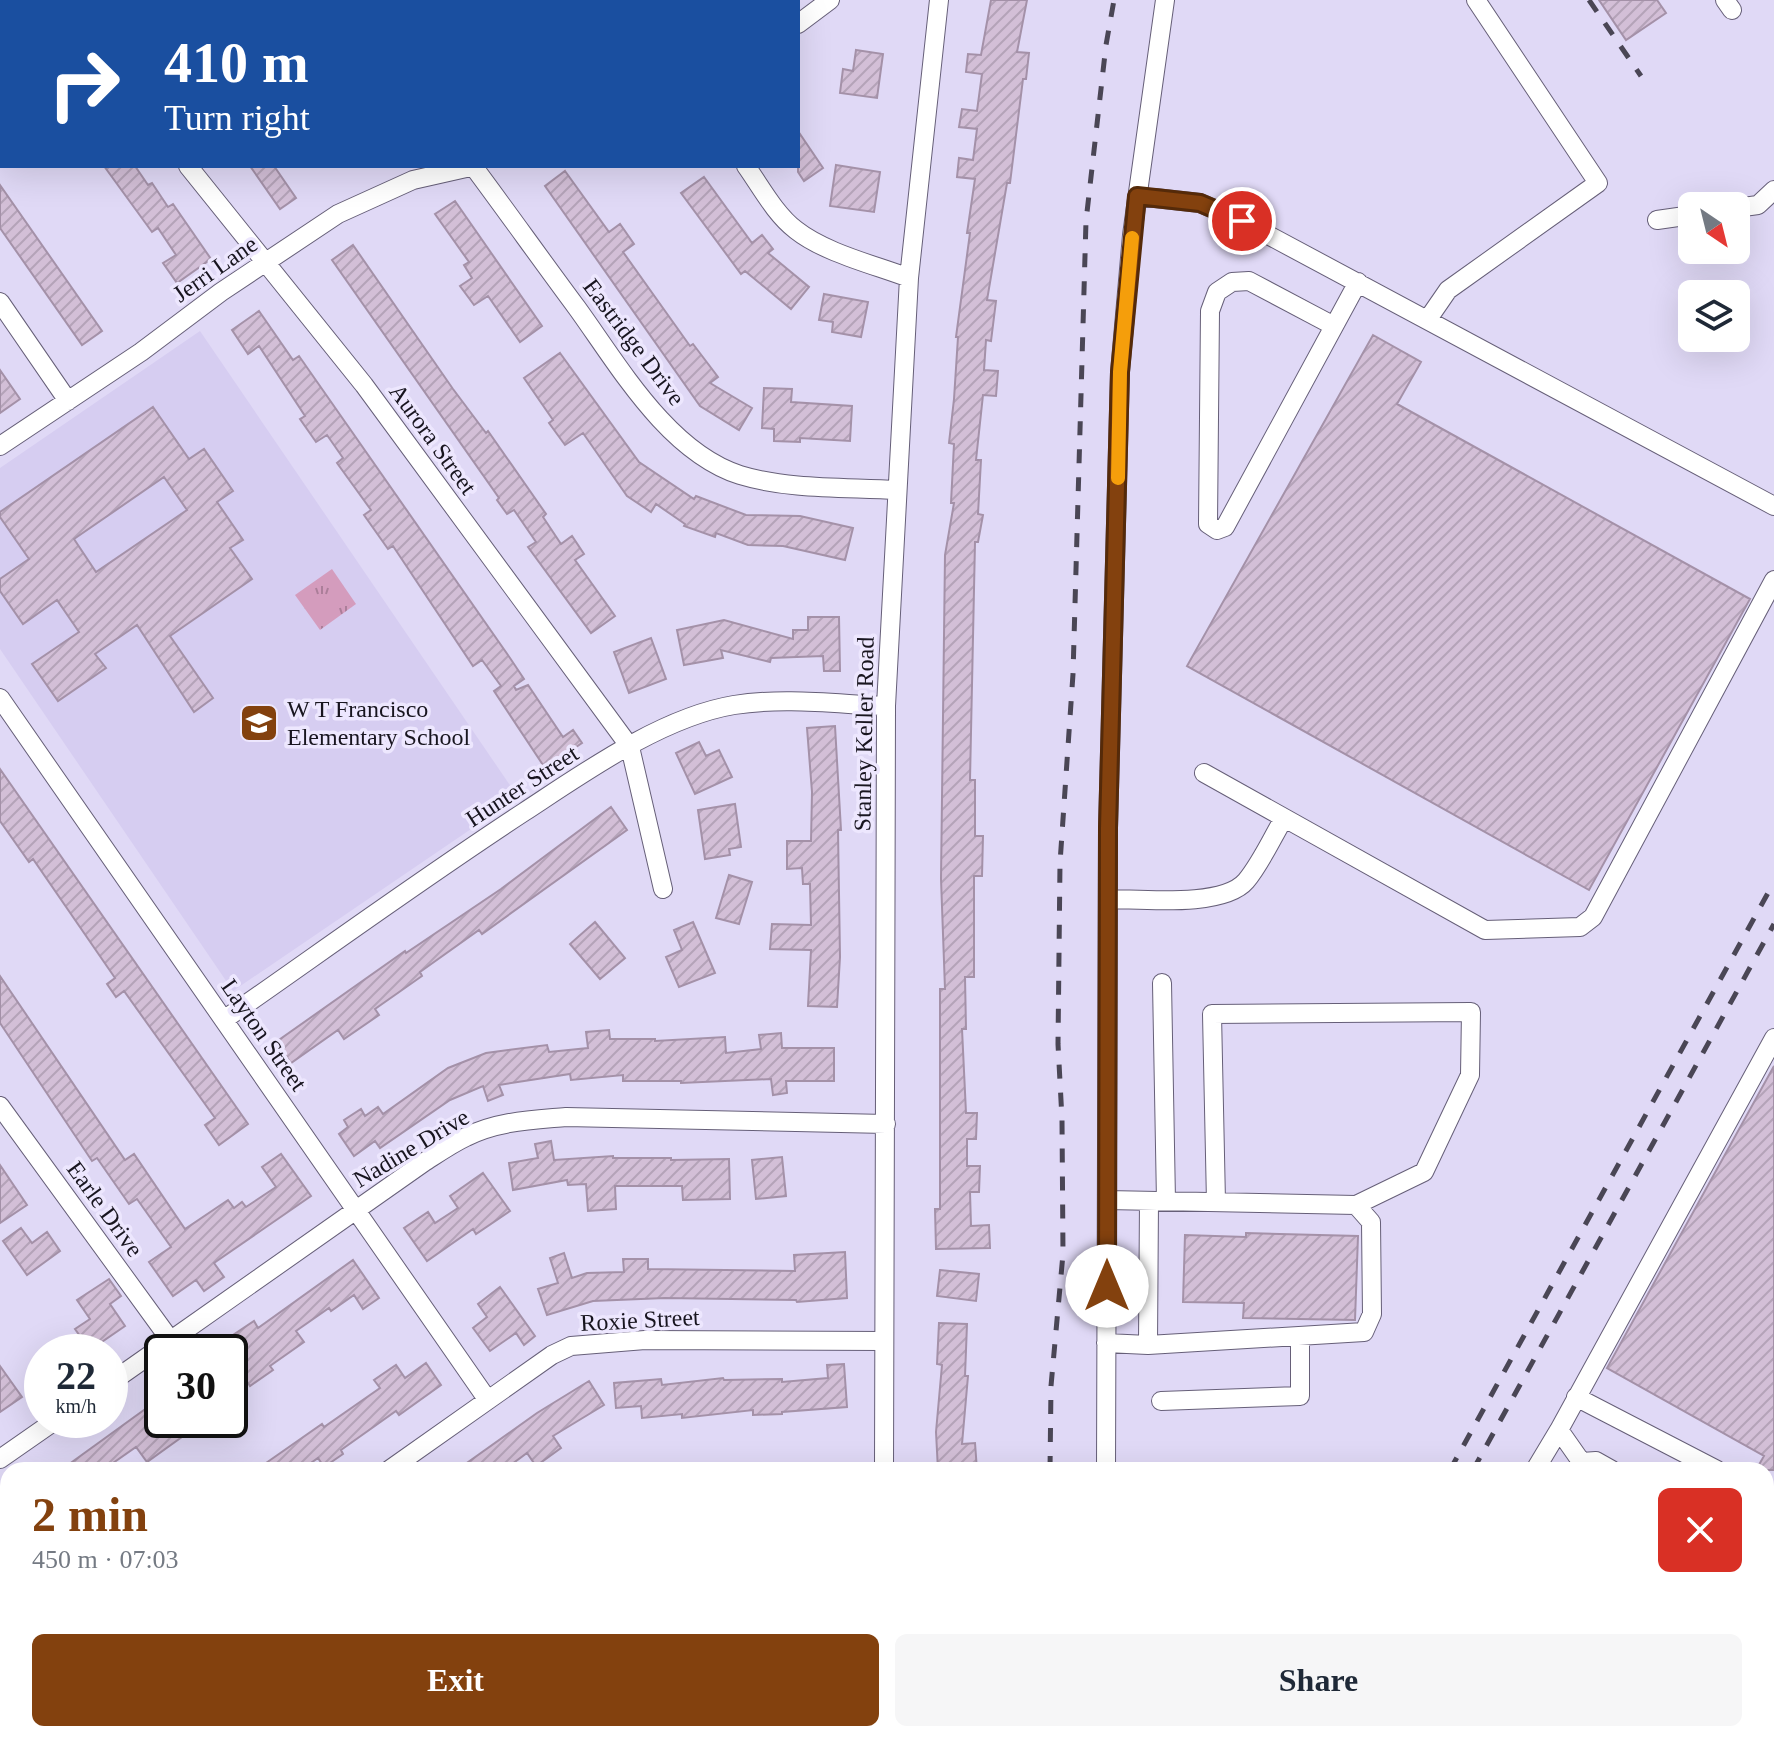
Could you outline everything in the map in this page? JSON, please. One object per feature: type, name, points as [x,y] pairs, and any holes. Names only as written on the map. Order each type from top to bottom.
[{"type":"street","points":[[800,22],[830,0]]},
{"type":"street","name":"Stanley Keller Road","points":[[884,1462],[886,706],[909,278],[939,0]]},
{"type":"street","points":[[1106,1462],[1108,899],[1120,372],[1137,196],[1165,0]]},
{"type":"street","points":[[1428,319],[1448,290],[1598,183],[1476,0]]},
{"type":"street","name":"Aurora Street","points":[[190,168],[364,385],[630,747]]},
{"type":"street","name":"Jerri Lane","points":[[0,446],[338,214],[413,180],[465,168]]},
{"type":"street","name":"Eastridge Drive","points":[[475,168],[644,400],[677,437],[721,467],[741,475],[781,483],[897,490]]},
{"type":"street","points":[[747,168],[795,229],[820,244],[909,278]]},
{"type":"street","points":[[1750,206],[1758,205],[1774,190]]},
{"type":"street","points":[[1137,196],[1200,203],[1242,221],[1774,506]]},
{"type":"street","points":[[1657,220],[1678,217]]},
{"type":"street","points":[[1334,326],[1249,281],[1232,282],[1217,292],[1210,311],[1208,524],[1217,530],[1225,527],[1358,282]]},
{"type":"street","points":[[0,302],[68,401]]},
{"type":"street","points":[[1204,773],[1485,930],[1580,927],[1593,917],[1774,580]]},
{"type":"street","name":"Layton Street","points":[[0,698],[487,1399]]},
{"type":"street","name":"Hunter Street","points":[[225,1019],[492,832],[583,773],[669,725],[734,705],[772,702],[886,706]]},
{"type":"street","points":[[630,747],[663,889]]},
{"type":"street","points":[[1108,899],[1208,898],[1229,894],[1245,883],[1284,818]]},
{"type":"street","points":[[1148,1345],[1157,1201],[1162,983]]},
{"type":"street","points":[[1107,1200],[1356,1205],[1424,1172],[1470,1075],[1471,1012],[1212,1014],[1216,1202]]},
{"type":"street","points":[[1540,1462],[1774,1038]]},
{"type":"street","name":"Earle Drive","points":[[0,1106],[166,1334]]},
{"type":"street","name":"Nadine Drive","points":[[181,1334],[423,1163],[468,1136],[525,1120],[566,1117],[886,1124]]},
{"type":"street","points":[[1106,1343],[1148,1345],[1364,1332],[1372,1314],[1371,1222],[1356,1205]]},
{"type":"street","points":[[1161,1401],[1300,1396],[1300,1336]]},
{"type":"street","name":"Roxie Street","points":[[400,1462],[487,1399],[552,1355],[571,1346],[645,1340],[884,1341]]},
{"type":"street","points":[[1576,1397],[1702,1462]]},
{"type":"street","points":[[1559,1430],[1581,1462]]},
{"type":"street","points":[[0,1459],[30,1438]]},
{"type":"shaded area","name":"W T Francisco Elementary School","points":[[200,331],[518,797],[233,991],[0,649],[0,468]]},
{"type":"green space","points":[[332,569],[356,604],[320,630],[295,595]]},
{"type":"building","points":[[991,0],[1027,0],[1017,52],[1029,53],[1010,183],[1007,183],[987,300],[996,301],[991,341],[986,340],[984,370],[998,371],[996,396],[983,395],[976,460],[981,460],[978,514],[983,515],[978,542],[975,542],[970,780],[975,780],[975,836],[983,836],[982,876],[974,876],[974,977],[965,977],[966,1029],[962,1029],[966,1113],[977,1113],[976,1139],[967,1139],[967,1166],[980,1166],[979,1192],[970,1192],[971,1226],[989,1225],[990,1248],[936,1249],[935,1209],[940,1209],[940,989],[945,989],[941,879],[945,555],[954,503],[951,503],[954,444],[949,443],[956,337],[975,179],[957,177],[959,158],[973,160],[977,129],[959,127],[962,109],[977,111],[982,74],[966,72],[968,54],[981,55]]},
{"type":"building","points":[[1599,0],[1657,0],[1666,13],[1626,40]]},
{"type":"building","points":[[856,50],[883,54],[877,98],[840,93],[843,69],[853,71]]},
{"type":"building","points":[[800,134],[823,168],[804,181],[798,172]]},
{"type":"building","points":[[836,165],[880,172],[874,212],[830,206]]},
{"type":"building","points":[[105,168],[136,168],[148,185],[152,183],[168,207],[173,204],[211,259],[177,283],[163,263],[176,255],[158,228],[152,232]]},
{"type":"building","points":[[251,168],[275,168],[296,198],[280,209]]},
{"type":"building","points":[[565,171],[609,232],[620,224],[634,244],[623,252],[690,346],[693,344],[718,377],[710,383],[752,408],[739,430],[700,406],[545,186]]},
{"type":"building","points":[[704,177],[752,243],[762,235],[773,249],[768,253],[809,287],[791,309],[745,271],[741,274],[681,193]]},
{"type":"building","points":[[0,185],[102,331],[82,345],[0,228]]},
{"type":"building","points":[[455,201],[542,326],[520,342],[488,296],[474,305],[460,286],[472,278],[464,265],[469,262],[435,214]]},
{"type":"building","points":[[353,245],[453,389],[486,433],[488,431],[546,514],[543,517],[561,544],[572,536],[584,554],[575,560],[615,616],[591,633],[528,547],[536,542],[514,510],[507,514],[497,500],[499,498],[332,260]]},
{"type":"building","points":[[824,294],[868,302],[861,337],[832,332],[833,322],[819,320]]},
{"type":"building","points":[[259,311],[293,360],[299,356],[510,658],[524,679],[514,686],[516,690],[528,685],[563,737],[573,730],[582,743],[545,768],[494,691],[501,686],[482,660],[473,666],[393,546],[388,549],[364,515],[371,510],[337,463],[343,458],[327,435],[316,442],[300,419],[305,416],[259,346],[248,354],[232,330]]},
{"type":"building","points":[[1373,335],[1421,362],[1397,404],[1750,599],[1589,890],[1187,666]]},
{"type":"building","points":[[560,353],[639,462],[694,499],[696,496],[746,515],[800,516],[853,528],[845,560],[783,546],[748,545],[716,533],[715,537],[684,526],[656,504],[651,512],[627,496],[583,433],[565,445],[549,423],[553,420],[524,378]]},
{"type":"building","points":[[0,370],[20,399],[0,413]]},
{"type":"building","points":[[764,388],[792,389],[791,402],[852,406],[850,441],[800,438],[800,442],[774,441],[774,429],[762,428]]},
{"type":"building","points":[[153,407],[189,459],[204,449],[233,491],[217,502],[243,540],[230,548],[252,579],[170,636],[213,698],[194,712],[137,625],[95,654],[106,668],[58,701],[32,664],[79,632],[57,600],[23,624],[0,591],[0,579],[29,559],[0,517],[0,512]],"holes":[[[164,477],[187,510],[96,572],[74,539]]]},
{"type":"building","points":[[808,617],[839,617],[840,671],[824,671],[823,656],[771,658],[770,662],[721,650],[723,658],[684,665],[677,630],[724,620],[793,639],[793,630],[808,630]]},
{"type":"building","points":[[651,638],[666,679],[629,693],[614,652]]},
{"type":"building","points":[[835,726],[841,830],[838,830],[840,957],[837,1007],[808,1006],[811,950],[770,949],[772,924],[811,925],[810,884],[803,884],[802,868],[787,869],[787,841],[811,841],[812,792],[807,728]]},
{"type":"building","points":[[699,742],[706,756],[719,750],[732,777],[695,794],[676,753]]},
{"type":"building","points":[[0,769],[248,1124],[219,1145],[205,1125],[215,1118],[124,991],[116,997],[107,984],[115,978],[33,859],[29,862],[0,821]]},
{"type":"building","points":[[735,804],[741,847],[729,849],[730,855],[705,859],[698,810]]},
{"type":"building","points":[[611,807],[627,830],[482,934],[479,930],[420,972],[422,976],[375,1009],[379,1015],[344,1039],[338,1030],[291,1063],[276,1042],[405,951],[501,889]]},
{"type":"building","points":[[729,875],[752,882],[739,924],[716,918]]},
{"type":"building","points":[[595,922],[625,958],[600,979],[570,944]]},
{"type":"building","points":[[693,922],[715,973],[679,987],[666,957],[682,950],[674,930]]},
{"type":"building","points":[[0,976],[125,1160],[134,1154],[185,1229],[228,1200],[234,1208],[242,1202],[246,1207],[276,1187],[262,1167],[281,1154],[311,1196],[214,1263],[224,1277],[204,1291],[196,1280],[173,1296],[149,1262],[171,1247],[137,1199],[129,1204],[97,1158],[92,1161],[0,1023]]},
{"type":"building","points":[[609,1030],[610,1039],[655,1041],[725,1037],[726,1053],[761,1049],[759,1035],[781,1033],[782,1048],[834,1048],[834,1081],[786,1081],[787,1093],[773,1095],[771,1079],[681,1083],[623,1081],[623,1075],[571,1080],[570,1074],[499,1085],[503,1095],[488,1101],[483,1086],[450,1100],[380,1148],[375,1141],[354,1156],[339,1134],[348,1127],[344,1120],[361,1109],[365,1116],[378,1107],[383,1114],[448,1068],[486,1053],[547,1045],[549,1052],[588,1048],[586,1032]]},
{"type":"building","points":[[1774,1066],[1774,1462],[1761,1462],[1764,1456],[1607,1368]]},
{"type":"building","points":[[551,1141],[554,1160],[613,1156],[671,1160],[729,1159],[730,1199],[683,1200],[682,1186],[615,1186],[616,1209],[588,1211],[586,1184],[568,1185],[567,1180],[513,1190],[509,1163],[538,1158],[535,1144]]},
{"type":"building","points":[[782,1157],[786,1196],[756,1199],[752,1160]]},
{"type":"building","points":[[0,1165],[27,1205],[0,1223]]},
{"type":"building","points":[[483,1173],[510,1211],[476,1234],[473,1229],[427,1261],[404,1228],[428,1212],[435,1223],[458,1208],[450,1196]]},
{"type":"building","points":[[21,1228],[32,1243],[47,1232],[60,1251],[27,1275],[3,1241]]},
{"type":"building","points":[[1246,1233],[1358,1236],[1355,1320],[1243,1318],[1244,1303],[1183,1302],[1185,1235],[1246,1237]]},
{"type":"building","points":[[845,1252],[847,1298],[797,1302],[665,1298],[593,1301],[547,1315],[538,1289],[558,1283],[550,1258],[564,1253],[572,1278],[587,1273],[624,1272],[623,1259],[648,1259],[648,1269],[795,1271],[794,1255]]},
{"type":"building","points":[[353,1260],[379,1298],[363,1309],[354,1295],[331,1311],[329,1308],[296,1331],[304,1342],[270,1366],[273,1370],[250,1386],[248,1334],[234,1334],[254,1321],[258,1328]]},
{"type":"building","points":[[940,1270],[979,1274],[976,1301],[937,1296]]},
{"type":"building","points":[[109,1279],[121,1296],[110,1304],[125,1326],[113,1334],[79,1334],[75,1329],[90,1319],[77,1300]]},
{"type":"building","points":[[500,1287],[535,1336],[524,1345],[516,1333],[490,1351],[473,1328],[487,1317],[478,1304]]},
{"type":"building","points":[[939,1323],[967,1324],[965,1376],[968,1376],[962,1444],[975,1443],[976,1462],[938,1462],[936,1432],[942,1365],[937,1364]]},
{"type":"building","points":[[426,1363],[441,1385],[399,1415],[396,1411],[341,1450],[343,1454],[331,1462],[321,1462],[318,1458],[312,1462],[267,1462],[380,1388],[374,1380],[396,1365],[405,1378]]},
{"type":"building","points":[[844,1364],[847,1407],[753,1415],[753,1410],[682,1418],[682,1414],[642,1418],[641,1406],[616,1408],[614,1383],[661,1379],[662,1385],[723,1378],[782,1379],[782,1382],[828,1378],[827,1365]]},
{"type":"building","points":[[0,1366],[22,1397],[0,1412]]},
{"type":"building","points":[[589,1381],[604,1405],[553,1436],[561,1448],[542,1462],[533,1462],[527,1453],[515,1462],[468,1462]]},
{"type":"building","points":[[144,1410],[144,1438],[180,1438],[147,1462],[136,1447],[114,1462],[72,1462],[105,1438],[128,1438],[128,1422]]},
{"type":"railway","points":[[1050,1462],[1051,1386],[1063,1254],[1058,1044],[1060,863],[1073,674],[1086,221],[1114,0]]},
{"type":"railway","points":[[1589,0],[1641,76]]},
{"type":"railway","points":[[1454,1462],[1774,882]]},
{"type":"railway","points":[[1477,1462],[1774,924]]},
{"type":"slow traffic","points":[[1118,478],[1120,372],[1132,238]]},
{"type":"place","name":"W T Francisco Elementary School","points":[[259,723]]},
{"type":"route","points":[[1107,1286],[1108,828],[1120,372],[1137,196],[1200,203],[1242,221]]}]
